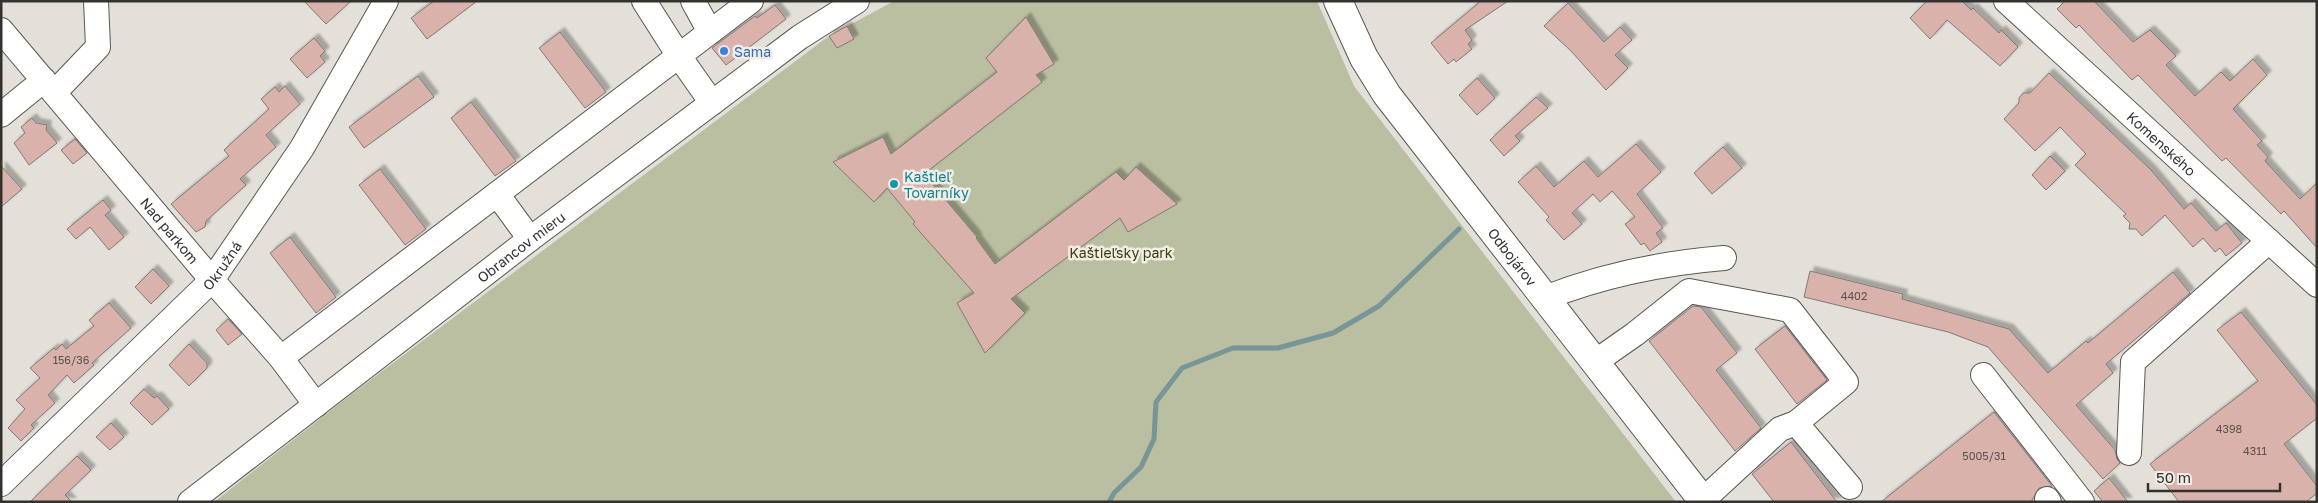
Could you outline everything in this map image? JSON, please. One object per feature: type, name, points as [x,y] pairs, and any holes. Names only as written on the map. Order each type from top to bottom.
[{"type":"main road","name":"Odbojárov","points":[[1338,1],[1364,58],[1388,95],[1703,501]]},
{"type":"street","points":[[1,115],[49,86],[98,47],[96,1]]},
{"type":"street","name":"Okružná","points":[[1,484],[212,280],[302,148],[386,1]]},
{"type":"street","points":[[644,1],[678,56],[712,103]]},
{"type":"street","points":[[693,1],[710,32]]},
{"type":"street","points":[[281,358],[751,1]]},
{"type":"street","name":"Obrancov mieru","points":[[190,502],[530,238],[800,37],[857,1]]},
{"type":"street","name":"Komenského","points":[[2006,1],[2317,285]]},
{"type":"street","name":"Nad parkom","points":[[1,30],[212,280],[281,358],[316,405]]},
{"type":"street","points":[[497,194],[530,238]]},
{"type":"street","points":[[2129,453],[2132,362],[2269,241]]},
{"type":"street","points":[[1545,298],[1595,280],[1629,271],[1689,261],[1724,258]]},
{"type":"street","points":[[1595,362],[1635,334],[1689,291],[1790,310],[1846,382],[1796,423],[1780,429],[1703,501]]},
{"type":"street","points":[[1983,376],[2082,502]]},
{"type":"street","points":[[1796,423],[1850,487]]},
{"type":"green space","name":"Kaštieľsky park","points":[[894,1],[1317,1],[1354,86],[1676,502],[214,502],[349,396],[829,36]]},
{"type":"building","points":[[304,1],[351,1],[326,24]]},
{"type":"building","points":[[434,1],[477,1],[427,39],[411,18]]},
{"type":"building","points":[[1481,1],[1508,1],[1465,30],[1472,40],[1468,44],[1472,49],[1456,62],[1454,59],[1448,64],[1431,43]]},
{"type":"building","points":[[1927,1],[1962,1],[1971,10],[1973,8],[1999,33],[2001,30],[2018,47],[2000,66],[1947,20],[1930,39],[1910,18]]},
{"type":"building","points":[[2065,1],[2094,1],[2133,42],[2150,30],[2176,56],[2166,65],[2195,96],[2221,72],[2230,81],[2253,59],[2267,75],[2233,109],[2262,141],[2257,145],[2268,157],[2265,161],[2300,199],[2317,183],[2317,248],[2284,211],[2281,214],[2226,158],[2222,161],[2138,75],[2132,80],[2079,25],[2076,28],[2057,9]]},
{"type":"building","points":[[1568,3],[1604,42],[1620,27],[1632,40],[1615,55],[1628,68],[1606,90],[1571,51],[1544,26]]},
{"type":"building","points":[[775,5],[786,19],[726,65],[712,48],[755,16],[757,18]]},
{"type":"building","name":"Kaštieľ Tovarníky","points":[[1026,17],[1054,64],[1036,75],[1042,82],[924,174],[977,237],[995,264],[1116,172],[1124,180],[1136,167],[1177,204],[1128,232],[1120,218],[1011,299],[1025,313],[985,353],[957,303],[974,293],[913,224],[915,222],[887,188],[874,202],[833,162],[883,137],[891,154],[997,72],[986,58]]},
{"type":"building","points":[[847,26],[854,39],[837,48],[829,36]]},
{"type":"building","points":[[560,32],[606,92],[585,108],[539,48]]},
{"type":"building","points":[[314,38],[325,51],[320,56],[325,62],[307,78],[290,59]]},
{"type":"building","points":[[2049,73],[2151,170],[2184,209],[2191,203],[2216,231],[2226,223],[2242,243],[2226,256],[2220,248],[2215,252],[2203,238],[2193,247],[2165,215],[2142,236],[2136,229],[2129,229],[2130,223],[2123,216],[2126,214],[2075,165],[2086,154],[2060,127],[2035,151],[2004,119],[2019,103],[2019,98],[2023,93],[2030,93]]},
{"type":"building","points":[[418,76],[434,97],[364,148],[349,127]]},
{"type":"building","points":[[1477,78],[1495,98],[1477,115],[1459,95]]},
{"type":"building","points":[[285,86],[300,104],[266,135],[276,147],[240,179],[246,185],[206,221],[205,227],[196,232],[171,204],[229,156],[224,150],[269,109],[261,99],[275,87],[279,92]]},
{"type":"building","points":[[1536,97],[1548,108],[1515,136],[1520,141],[1504,156],[1490,140]]},
{"type":"building","points":[[471,102],[516,161],[495,176],[451,118]]},
{"type":"building","points":[[32,118],[36,123],[47,125],[46,130],[57,143],[29,165],[14,143],[25,133],[21,127]]},
{"type":"building","points":[[75,139],[87,153],[73,164],[61,150]]},
{"type":"building","points":[[1636,144],[1661,172],[1637,194],[1663,228],[1656,233],[1662,242],[1650,251],[1644,243],[1641,245],[1625,224],[1635,217],[1612,191],[1600,202],[1593,194],[1572,213],[1582,224],[1564,240],[1546,220],[1549,217],[1518,182],[1536,166],[1554,187],[1584,161],[1598,177]]},
{"type":"building","points":[[1723,147],[1742,168],[1712,194],[1694,173]]},
{"type":"building","points":[[2050,156],[2065,171],[2046,190],[2032,175]]},
{"type":"building","points":[[1,166],[22,189],[1,207]]},
{"type":"building","points":[[380,169],[426,229],[405,245],[359,185]]},
{"type":"building","points":[[103,200],[111,210],[105,215],[124,237],[109,250],[90,227],[76,239],[67,229]]},
{"type":"building","points":[[290,237],[336,297],[316,313],[270,253]]},
{"type":"building","points":[[153,269],[169,286],[151,304],[135,287]]},
{"type":"building","points":[[1810,271],[1903,294],[1902,299],[2009,329],[2048,373],[2086,341],[2088,343],[2173,272],[2190,293],[2106,364],[2113,373],[2076,405],[2115,450],[2120,463],[2103,479],[1988,347],[1948,332],[1804,297]]},
{"type":"building","points":[[109,303],[131,328],[92,363],[94,365],[74,383],[67,375],[48,395],[55,403],[31,425],[34,428],[21,441],[8,428],[25,409],[16,400],[40,378],[30,368],[54,348],[56,350],[62,344],[66,349],[94,326],[89,320]]},
{"type":"building","points":[[1693,306],[1701,307],[1737,353],[1716,370],[1761,428],[1735,451],[1649,341]]},
{"type":"building","points":[[2241,312],[2317,405],[2317,418],[2284,444],[2317,486],[2317,493],[2306,502],[2179,502],[2150,464],[2258,381],[2217,330]]},
{"type":"building","points":[[228,319],[242,334],[228,345],[216,330]]},
{"type":"building","points":[[1785,326],[1827,380],[1797,404],[1755,349]]},
{"type":"building","points":[[189,344],[207,363],[207,368],[189,386],[169,365]]},
{"type":"building","points":[[144,389],[154,398],[157,396],[169,409],[152,425],[130,403]]},
{"type":"building","points":[[1994,412],[2052,486],[2039,488],[2031,502],[1881,502]]},
{"type":"building","points":[[111,423],[124,437],[110,450],[96,437]]},
{"type":"building","points":[[1791,442],[1837,502],[1774,502],[1752,474]]},
{"type":"building","points":[[77,456],[91,470],[65,495],[72,502],[30,502]]},
{"type":"building","points":[[2109,478],[2128,502],[2103,502],[2094,491]]},
{"type":"waterway","points":[[1109,502],[1114,493],[1141,467],[1154,439],[1156,402],[1182,368],[1233,348],[1278,348],[1333,333],[1379,306],[1459,229]]},
{"type":"place","name":"Sama","points":[[724,51]]},
{"type":"place","name":"Kaštieľ Tovarníky","points":[[894,184]]}]
